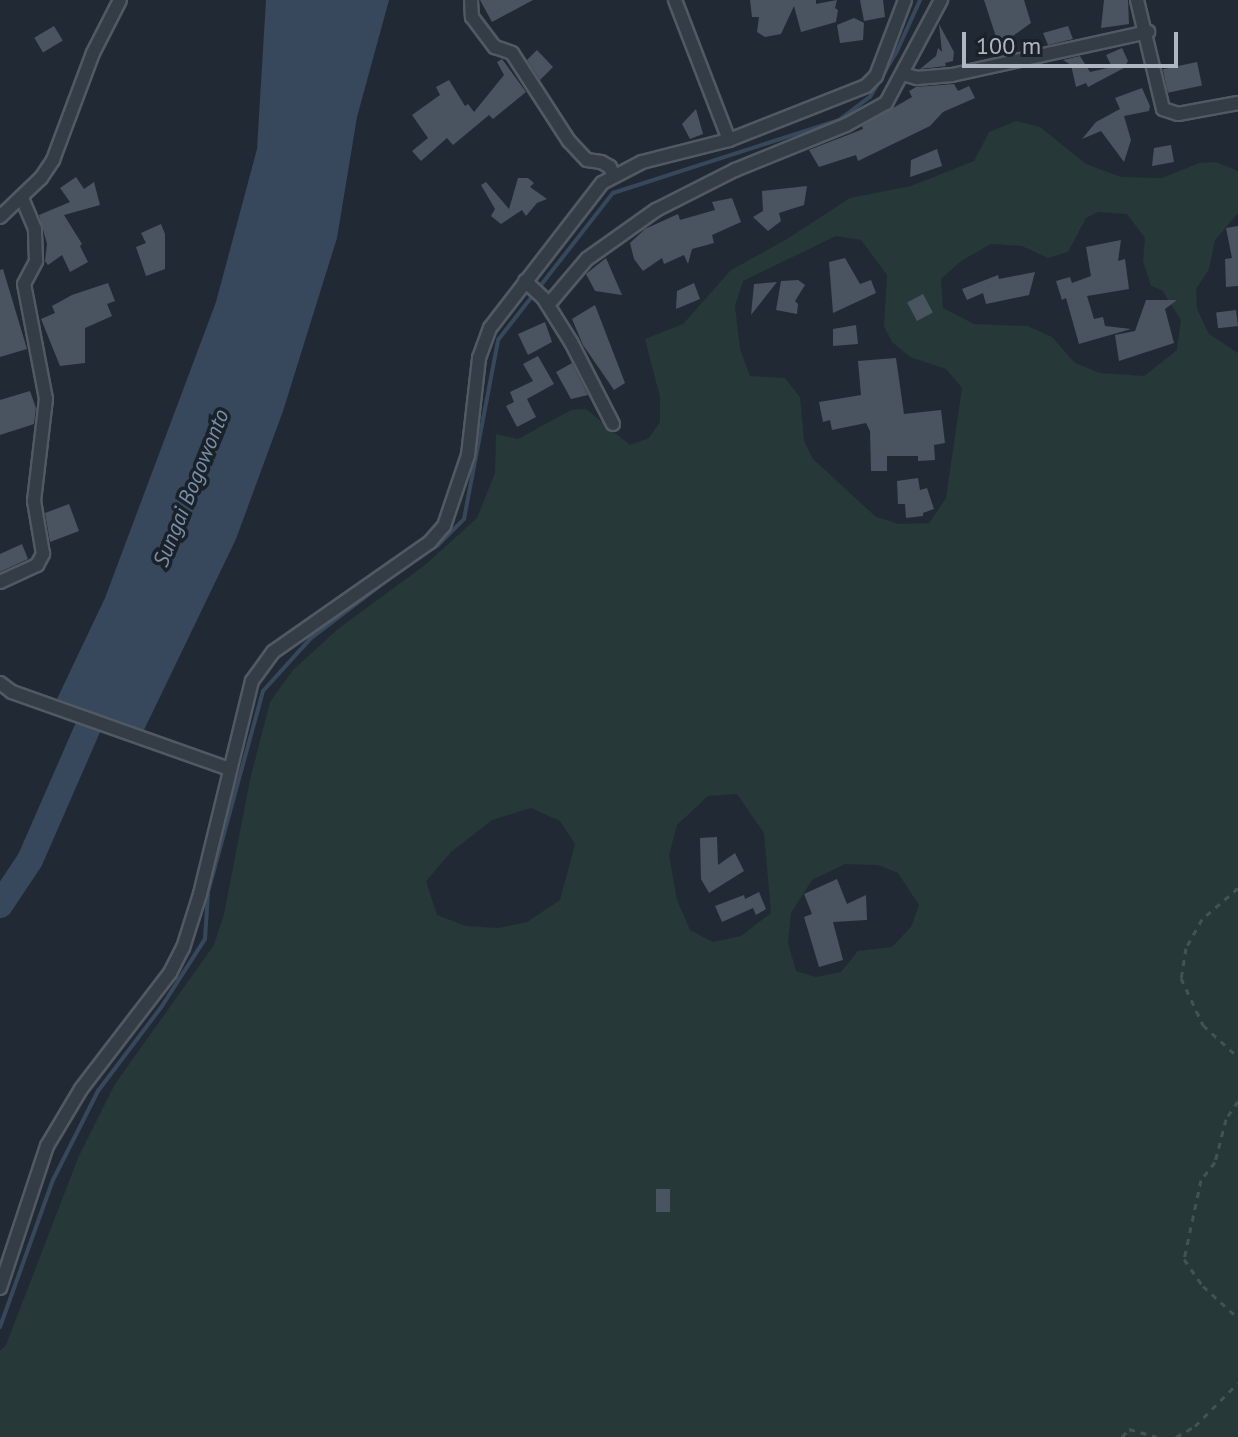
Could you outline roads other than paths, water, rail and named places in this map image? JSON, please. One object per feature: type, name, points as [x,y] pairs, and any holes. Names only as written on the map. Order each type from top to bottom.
[{"type":"street","points":[[0,217],[22,198],[53,160],[93,53],[120,0]]},
{"type":"street","points":[[471,0],[472,17],[495,47],[512,53],[569,141],[587,160],[610,167],[614,176]]},
{"type":"street","points":[[675,0],[729,140]]},
{"type":"street","points":[[0,1288],[47,1146],[81,1089],[170,973],[183,948],[247,693],[273,652],[430,542],[444,526],[468,455],[483,345],[490,328],[596,190],[614,176],[642,162],[729,140],[843,97],[872,82],[905,0]]},
{"type":"street","points":[[546,302],[612,238],[656,210],[735,170],[874,110],[894,94],[941,0]]},
{"type":"street","points":[[1137,0],[1148,32],[1157,87],[1165,111],[1199,113],[1238,103]]},
{"type":"street","points":[[903,74],[934,78],[967,73],[1054,50],[1131,38],[1148,32]]},
{"type":"street","points":[[0,582],[37,565],[43,554],[34,501],[46,399],[24,288],[36,261],[35,229],[22,198]]},
{"type":"street","points":[[527,283],[546,302],[571,342],[613,424]]},
{"type":"street","points":[[0,683],[12,692],[230,769]]},
{"type":"water","points":[[266,0],[389,0],[357,117],[337,238],[283,411],[236,539],[144,730],[57,699],[105,598],[216,302],[257,149]]},
{"type":"waterway","points":[[421,555],[438,545],[464,519],[498,340],[613,193],[839,120],[870,97],[897,51],[920,0]]},
{"type":"waterway","points":[[0,1327],[53,1180],[98,1091],[162,1006],[205,939],[208,892],[263,691],[310,639],[407,565]]},
{"type":"waterway","name":"Sungai Bogowonto","points":[[0,905],[30,860],[103,693]]}]
